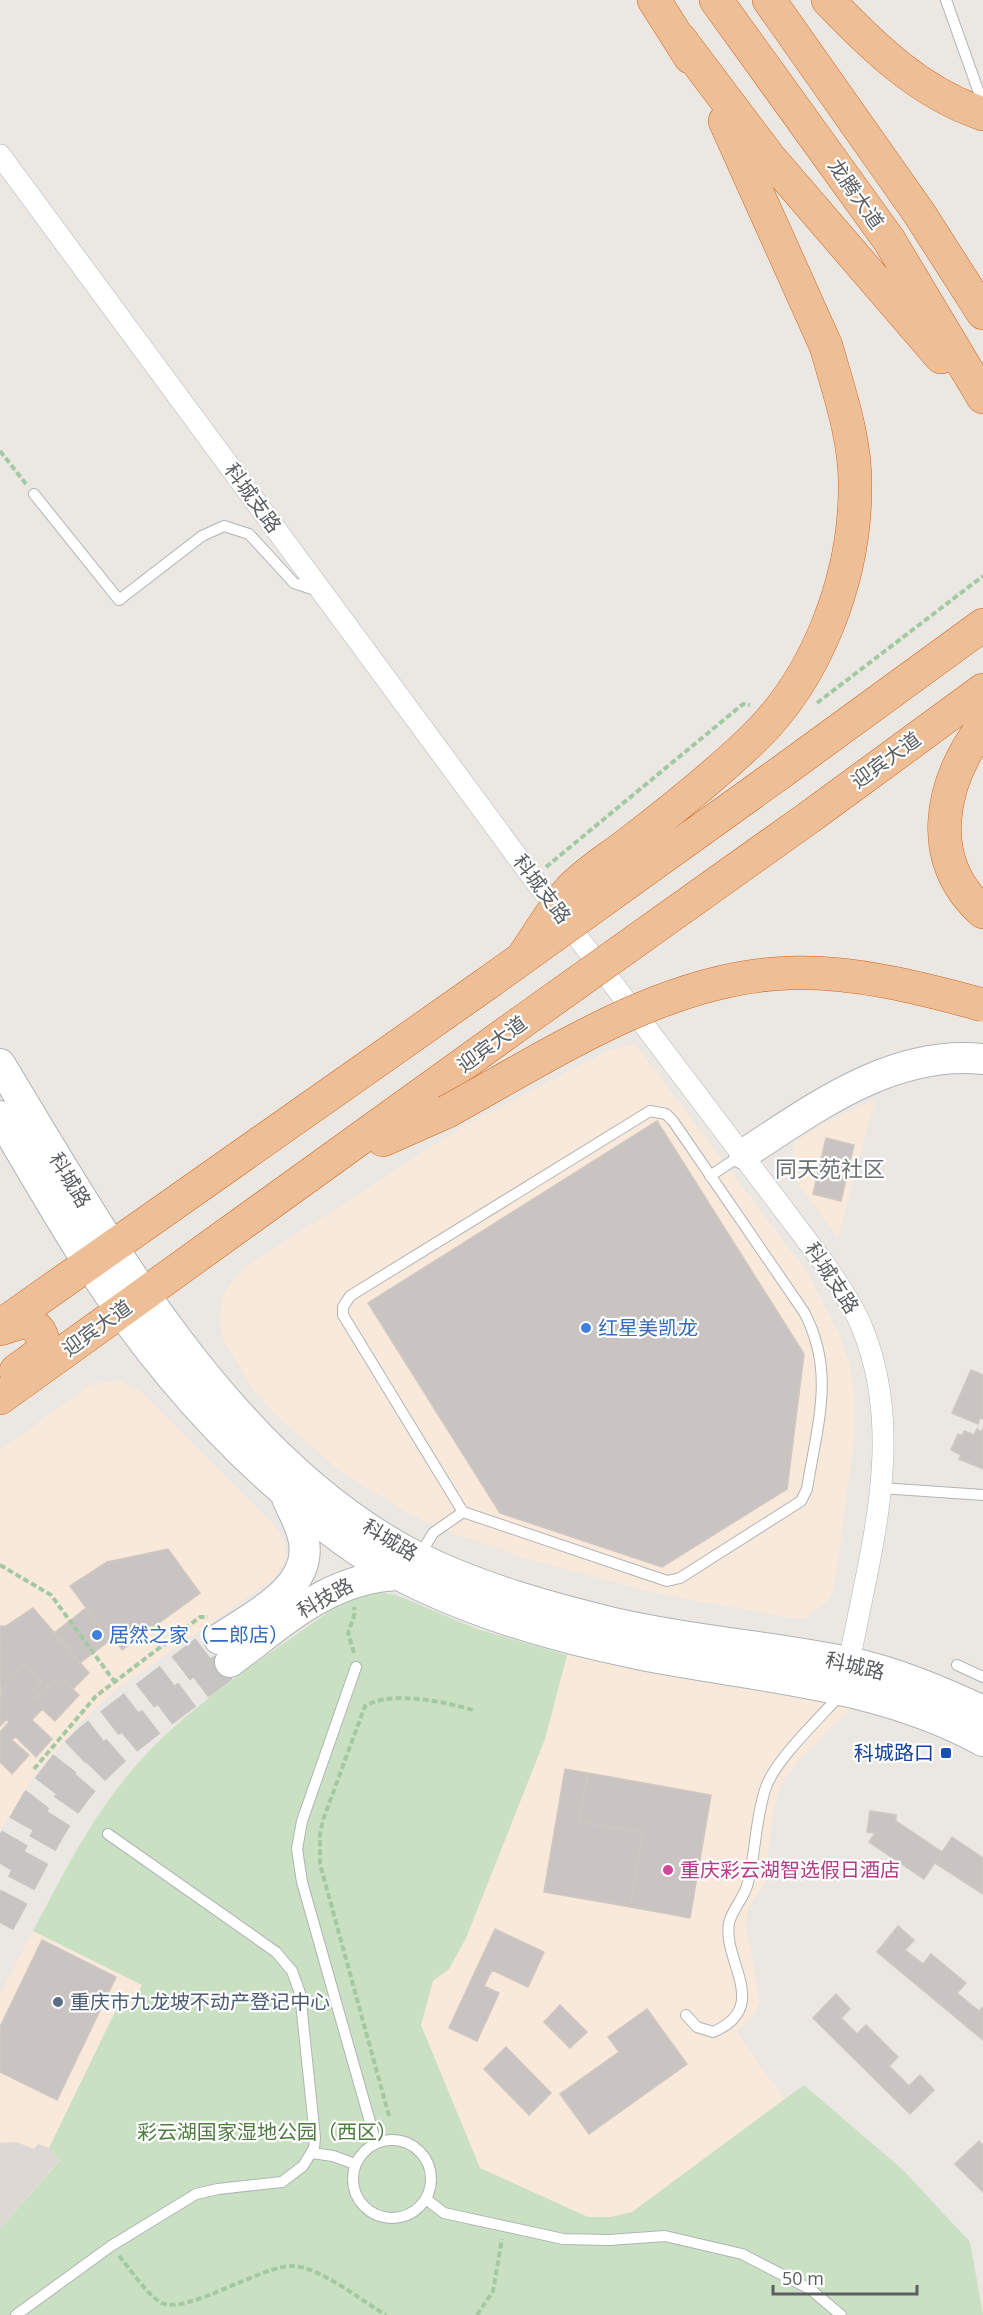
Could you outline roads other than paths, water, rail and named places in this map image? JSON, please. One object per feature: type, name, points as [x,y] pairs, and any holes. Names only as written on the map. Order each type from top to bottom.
[{"type":"highway","points":[[654,0],[680,39],[769,157],[983,406]]},
{"type":"highway","name":"龙腾大道","points":[[716,0],[889,240],[983,397]]},
{"type":"highway","name":"龙腾大道","points":[[769,0],[919,213],[983,314]]},
{"type":"highway","points":[[828,0],[910,78],[968,109],[983,114]]},
{"type":"highway","points":[[522,958],[570,890],[652,825],[752,740],[789,696],[817,649],[836,598],[849,545],[855,487],[850,429],[826,346],[725,120],[680,39]]},
{"type":"highway","points":[[0,1328],[489,982],[983,625]]},
{"type":"highway","name":"迎宾大道","points":[[0,1398],[983,690]]},
{"type":"highway","points":[[983,726],[967,747],[950,786],[944,820],[946,853],[959,883],[983,912]]},
{"type":"highway","points":[[321,1168],[446,1112],[605,1025],[662,1000],[724,981],[790,972],[873,979],[983,1005]]},
{"type":"highway","points":[[0,1328],[29,1323],[38,1330],[43,1341],[36,1356],[0,1382]]},
{"type":"main road","points":[[744,1154],[813,1109],[873,1078],[932,1059],[961,1057],[983,1059]]},
{"type":"main road","name":"科城路","points":[[0,1064],[100,1256]]},
{"type":"main road","name":"科城路","points":[[0,1116],[132,1303],[183,1390],[259,1470],[346,1542],[409,1566],[593,1618],[847,1676],[946,1694],[983,1711]]},
{"type":"main road","name":"科城路","points":[[132,1303],[281,1457],[409,1566]]},
{"type":"main road","name":"科技路","points":[[285,1493],[304,1542],[301,1571],[278,1598],[220,1640],[301,1610],[339,1586],[409,1566]]},
{"type":"main road","name":"科城路","points":[[847,1676],[983,1740]]},
{"type":"street","name":"科城支路","points":[[0,155],[533,878],[744,1154],[824,1263],[860,1323],[872,1354],[883,1410],[884,1454],[881,1488],[847,1676]]},
{"type":"lane","points":[[946,0],[983,98]]},
{"type":"lane","points":[[34,494],[119,600],[202,536],[224,526],[249,534],[294,583],[324,594]]},
{"type":"lane","points":[[650,1111],[666,1114],[804,1312],[817,1340],[823,1383],[807,1489],[801,1501],[680,1578],[668,1581],[463,1512],[343,1315],[345,1301],[650,1111]]},
{"type":"lane","points":[[710,1176],[744,1154]]},
{"type":"lane","points":[[881,1488],[983,1495]]},
{"type":"lane","points":[[409,1566],[433,1533],[463,1512]]},
{"type":"lane","points":[[957,1665],[983,1677]]},
{"type":"lane","points":[[356,1667],[302,1821],[297,1849],[302,1882],[376,2143]]},
{"type":"lane","points":[[686,2015],[697,2027],[713,2032],[729,2022],[741,2006],[742,1988],[729,1925],[747,1886],[766,1788],[775,1769],[847,1676]]},
{"type":"lane","points":[[16,2315],[111,2246],[196,2194],[218,2188],[282,2182],[297,2172],[312,2153],[315,2137],[300,1993],[292,1971],[276,1952],[108,1834]]},
{"type":"lane","points":[[398,2139],[421,2152],[428,2162],[431,2175],[430,2187],[426,2199],[418,2209],[400,2217],[382,2217],[369,2211],[360,2202],[354,2190],[352,2177],[355,2164],[362,2153],[376,2143],[398,2139]]},
{"type":"lane","points":[[312,2153],[333,2156],[355,2164]]},
{"type":"lane","points":[[426,2199],[444,2213],[563,2239],[609,2240],[665,2236],[742,2254],[810,2289],[841,2315]]},
{"type":"tunnel","points":[[0,1864],[36,1801],[69,1758],[89,1739],[219,1639]]},
{"type":"tunnel","points":[[0,1923],[53,1826],[77,1790],[91,1774],[140,1730],[230,1662]]},
{"type":"place","name":"红星美凯龙","points":[[586,1328]]},
{"type":"place","name":"居然之家（二郎店）","points":[[97,1635]]},
{"type":"place","name":"科城路口","points":[[946,1753]]},
{"type":"place","name":"重庆彩云湖智选假日酒店","points":[[668,1870]]},
{"type":"place","name":"重庆市九龙坡不动产登记中心","points":[[58,2002]]},
{"type":"district","name":"同天苑社区","points":[[830,1169]]},
{"type":"park label","name":"彩云湖国家湿地公园（西区）","points":[[267,2132]]}]
